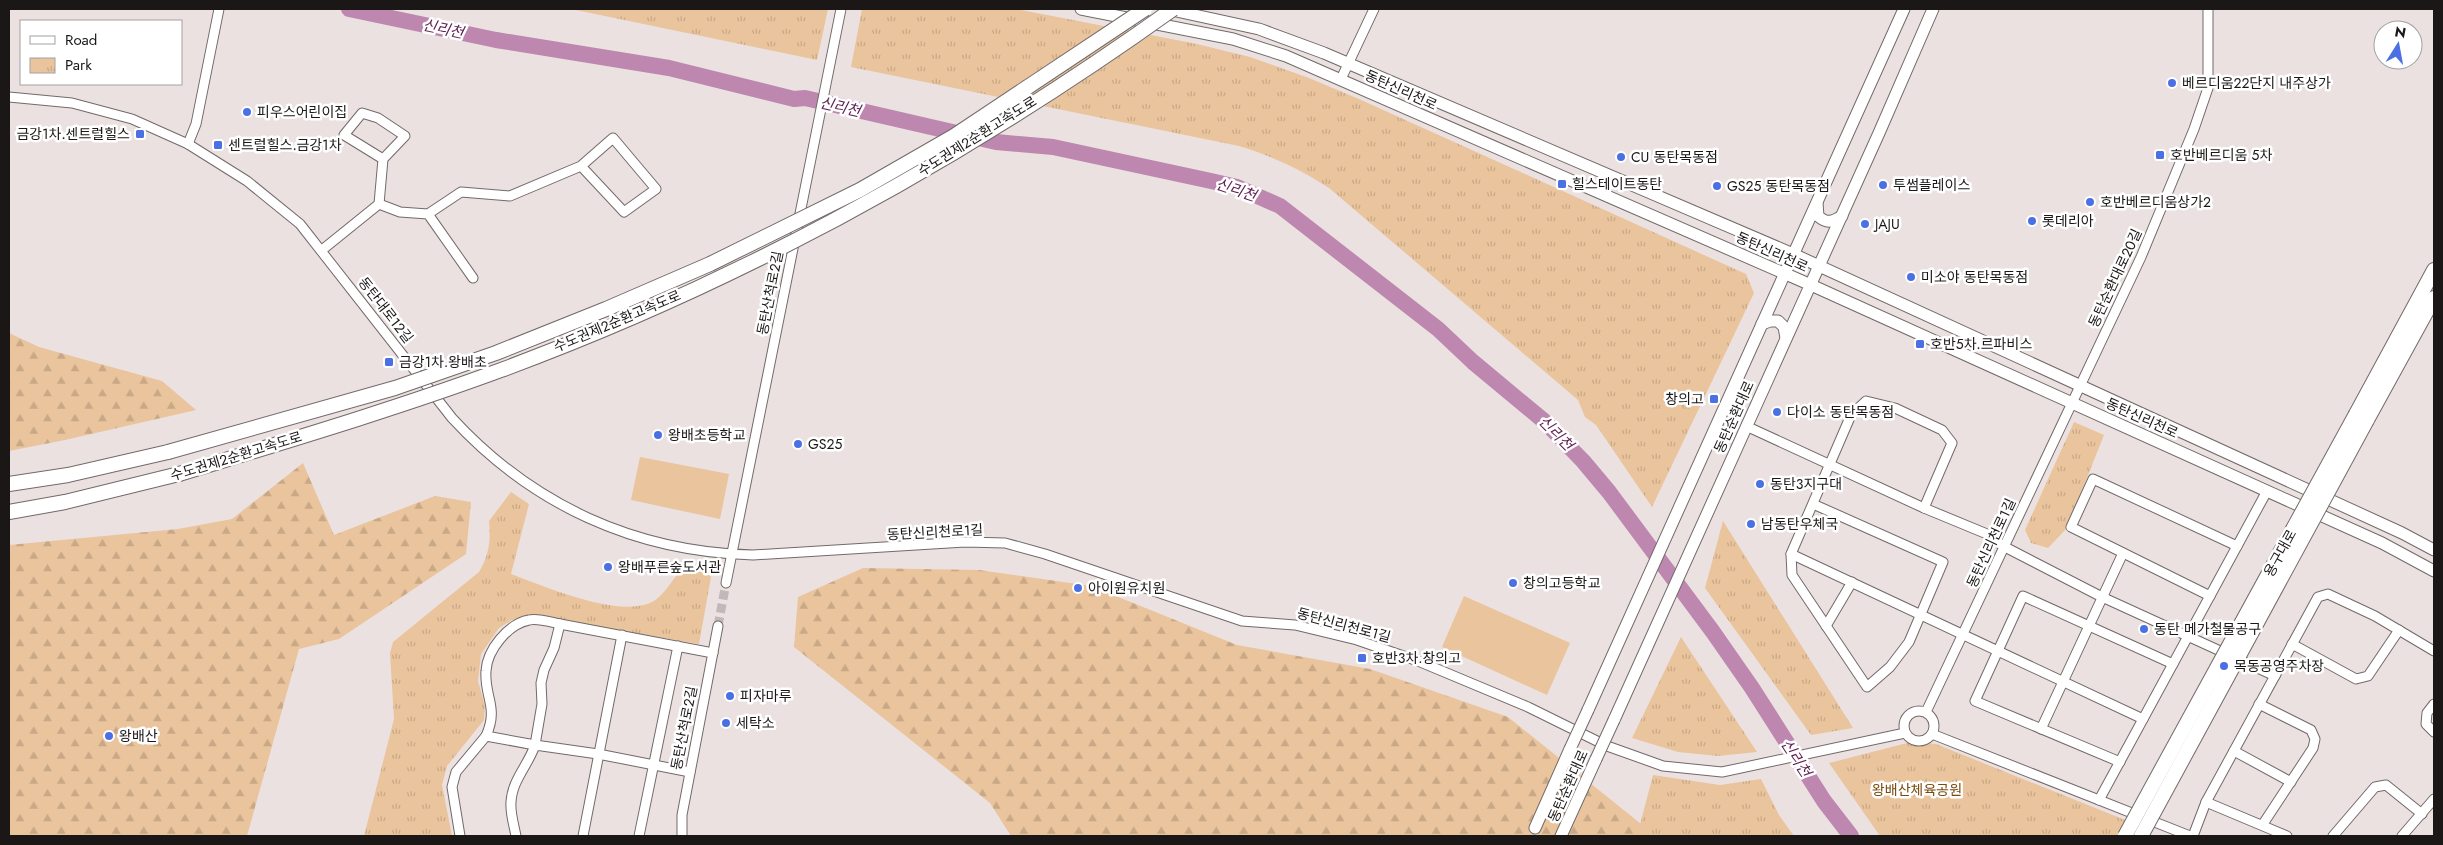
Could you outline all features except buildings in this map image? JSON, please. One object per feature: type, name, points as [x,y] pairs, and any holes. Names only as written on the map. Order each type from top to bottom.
[{"type":"highway","name":"수도권제2순환고속도로","points":[[9,484],[68,475],[168,452],[395,388],[496,353],[606,310],[710,264],[860,190],[954,136],[1145,9]]},
{"type":"highway","name":"수도권제2순환고속도로","points":[[9,512],[64,502],[179,474],[400,406],[503,369],[722,276],[854,210],[945,157],[1124,44],[1173,9]]},
{"type":"highway","name":"용구대로","points":[[2141,836],[2362,417],[2434,270]]},
{"type":"highway","name":"용구대로","points":[[2125,836],[2362,417],[2434,298]]},
{"type":"main road","name":"동탄신리천로","points":[[1081,9],[1233,39],[1286,56],[1867,310],[2382,543],[2434,571]]},
{"type":"main road","name":"동탄신리천로","points":[[1167,9],[1223,20],[1296,41],[1348,63],[1793,254],[2402,533],[2434,550]]},
{"type":"main road","name":"동탄순환대로","points":[[1535,828],[1904,9]]},
{"type":"main road","name":"동탄순환대로","points":[[1562,836],[1842,216],[1933,9]]},
{"type":"main road","points":[[1286,56],[1295,56],[1299,52],[1296,41]]},
{"type":"main road","points":[[1391,101],[1387,88],[1391,85],[1401,86]]},
{"type":"main road","points":[[1817,201],[1818,216],[1824,221],[1831,222],[1842,216]]},
{"type":"main road","points":[[1721,246],[1734,240],[1735,234],[1730,227]]},
{"type":"main road","points":[[1867,310],[1862,304],[1861,297],[1865,292],[1876,292]]},
{"type":"main road","points":[[1762,324],[1778,321],[1784,327],[1786,338]]},
{"type":"street","points":[[188,144],[196,124],[218,9]]},
{"type":"street","name":"동탄산척로2길","points":[[726,583],[841,9]]},
{"type":"street","points":[[1341,79],[1374,9]]},
{"type":"street","name":"동탄순환대로20길","points":[[2081,385],[2141,257],[2208,88],[2208,9]]},
{"type":"street","name":"동탄대로12길","points":[[9,98],[50,100],[97,108],[132,119],[188,144],[246,181],[300,224],[452,418],[480,448],[518,479],[596,523],[665,544],[732,555]]},
{"type":"street","points":[[322,250],[379,204],[383,159],[405,136],[378,118],[362,113],[344,135],[383,159]]},
{"type":"street","points":[[379,204],[400,212],[428,214],[461,192],[510,196],[582,166],[613,138],[656,189],[624,212],[582,166]]},
{"type":"street","points":[[428,214],[473,278]]},
{"type":"street","name":"동탄신리천로1길","points":[[1926,712],[1964,635],[2003,546],[2081,385]]},
{"type":"street","points":[[1813,504],[1943,562],[1909,642],[1890,666],[1867,687],[1792,575],[1791,554],[1851,415],[1866,401],[1895,408],[1942,430],[1952,443],[1924,508]]},
{"type":"street","points":[[1746,426],[1924,508],[1987,534],[2003,546],[2102,597],[2275,676]]},
{"type":"street","points":[[2210,596],[2071,527],[2093,479],[2237,546]]},
{"type":"street","points":[[2099,800],[2267,491]]},
{"type":"street","name":"동탄신리천로1길","points":[[732,555],[783,554],[964,542],[1006,543],[1045,554],[1242,621],[1296,625],[1357,640],[1446,673],[1528,707],[1607,746],[1663,766],[1722,772],[1905,733],[1912,740],[1921,742],[1932,734]]},
{"type":"street","points":[[2041,728],[2123,553]]},
{"type":"street","points":[[1791,554],[2143,719]]},
{"type":"street","points":[[1826,626],[1852,582]]},
{"type":"street","points":[[1905,733],[1904,724],[1908,716],[1916,711],[1926,712],[1934,724],[1932,734],[2191,836],[2206,802],[2318,597],[2328,594],[2375,616],[2434,651]]},
{"type":"street","points":[[2120,762],[1975,701],[2023,596],[2173,664]]},
{"type":"street","points":[[460,836],[452,787],[456,772],[486,736],[492,713],[486,670],[489,656],[502,637],[516,625],[530,620],[560,624],[713,654]]},
{"type":"street","points":[[516,836],[511,803],[512,791],[530,759],[535,745],[542,704],[541,683],[544,670],[554,648],[560,624]]},
{"type":"street","name":"동탄산척로2길","points":[[682,836],[682,815],[718,626]]},
{"type":"street","points":[[2292,644],[2356,679],[2368,676],[2399,630]]},
{"type":"street","points":[[583,836],[622,635]]},
{"type":"street","points":[[639,836],[678,646]]},
{"type":"street","points":[[2259,704],[2311,730],[2316,739],[2313,748],[2263,824]]},
{"type":"street","points":[[2434,704],[2427,713],[2426,724],[2434,732]]},
{"type":"street","points":[[486,736],[598,754],[690,772]]},
{"type":"street","points":[[2234,751],[2291,782]]},
{"type":"street","points":[[2333,836],[2375,787],[2386,785],[2422,814]]},
{"type":"street","points":[[2402,836],[2434,798]]},
{"type":"street","points":[[2206,802],[2263,824],[2287,836]]},
{"type":"green space","points":[[571,9],[828,9],[817,60]]},
{"type":"green space","points":[[862,9],[1016,9],[1197,44],[1250,57],[1309,78],[1359,99],[1746,274],[1754,293],[1652,507],[1596,425],[1585,417],[1578,400],[1329,188],[1318,181],[1286,164],[1239,146],[851,67]]},
{"type":"green space","points":[[9,333],[39,347],[162,381],[196,410],[9,451]]},
{"type":"green space","points":[[2074,422],[2104,435],[2067,528],[2048,548],[2031,543],[2025,530]]},
{"type":"green space","points":[[640,457],[729,474],[720,519],[631,500]]},
{"type":"green space","points":[[303,463],[334,535],[435,496],[471,502],[466,554],[339,639],[299,649],[247,836],[9,836],[9,545],[178,529],[232,519]]},
{"type":"green space","points":[[511,492],[529,504],[511,574],[580,599],[618,606],[635,606],[654,601],[679,572],[703,569],[711,577],[699,644],[527,615],[512,620],[499,628],[481,654],[478,681],[485,706],[484,720],[447,766],[442,785],[452,836],[364,836],[394,719],[390,653],[393,642],[479,572],[488,548],[490,535],[489,521]]},
{"type":"green space","points":[[1723,521],[1853,728],[1811,735],[1705,588]]},
{"type":"green space","points":[[863,568],[979,570],[1091,586],[1237,645],[1370,669],[1508,717],[1656,836],[1011,836],[990,803],[794,647],[798,597]]},
{"type":"green space","points":[[1464,596],[1570,643],[1547,695],[1442,647]]},
{"type":"green space","points":[[1681,637],[1757,752],[1718,756],[1678,752],[1632,738]]},
{"type":"green space","name":"왕배산체육공원","points":[[1911,742],[1936,744],[2130,822],[2123,836],[1880,836],[1829,763]]},
{"type":"green space","points":[[1653,775],[1720,785],[1761,779],[1779,815],[1794,836],[1637,836]]},
{"type":"waterway","name":"신리천","points":[[349,9],[496,40],[669,68],[794,99],[805,98],[996,142],[1053,147],[1237,187],[1280,206],[1438,329],[1473,362],[1544,421],[1583,461],[1609,492],[1713,632],[1752,688],[1824,801],[1851,836]]},
{"type":"tunnel","points":[[718,626],[726,583]]},
{"type":"place","name":"베르디움22단지 내주상가","points":[[2172,83]]},
{"type":"place","name":"피우스어린이집","points":[[247,112]]},
{"type":"place","name":"금강1차.센트럴힐스","points":[[140,134]]},
{"type":"place","name":"센트럴힐스.금강1차","points":[[218,145]]},
{"type":"place","name":"호반베르디움 5차","points":[[2160,155]]},
{"type":"place","name":"CU 동탄목동점","points":[[1621,157]]},
{"type":"place","name":"힐스테이트동탄","points":[[1562,184]]},
{"type":"place","name":"투썸플레이스","points":[[1883,185]]},
{"type":"place","name":"GS25 동탄목동점","points":[[1717,186]]},
{"type":"place","name":"호반베르디움상가2","points":[[2090,202]]},
{"type":"place","name":"롯데리아","points":[[2032,221]]},
{"type":"place","name":"JAJU","points":[[1865,224]]},
{"type":"place","name":"미소야 동탄목동점","points":[[1911,277]]},
{"type":"place","name":"호반5차.르파비스","points":[[1920,344]]},
{"type":"place","name":"금강1차.왕배초","points":[[389,362]]},
{"type":"place","name":"창의고","points":[[1714,399]]},
{"type":"place","name":"다이소 동탄목동점","points":[[1777,412]]},
{"type":"place","name":"왕배초등학교","points":[[658,435]]},
{"type":"place","name":"GS25","points":[[798,444]]},
{"type":"place","name":"동탄3지구대","points":[[1760,484]]},
{"type":"place","name":"남동탄우체국","points":[[1751,524]]},
{"type":"place","name":"왕배푸른숲도서관","points":[[608,567]]},
{"type":"place","name":"창의고등학교","points":[[1513,583]]},
{"type":"place","name":"아이원유치원","points":[[1078,588]]},
{"type":"place","name":"동탄 메가철물공구","points":[[2144,629]]},
{"type":"place","name":"호반3차.창의고","points":[[1362,658]]},
{"type":"place","name":"목동공영주차장","points":[[2224,666]]},
{"type":"place","name":"피자마루","points":[[730,696]]},
{"type":"place","name":"세탁소","points":[[726,723]]},
{"type":"place","name":"왕배산","points":[[109,736]]}]
